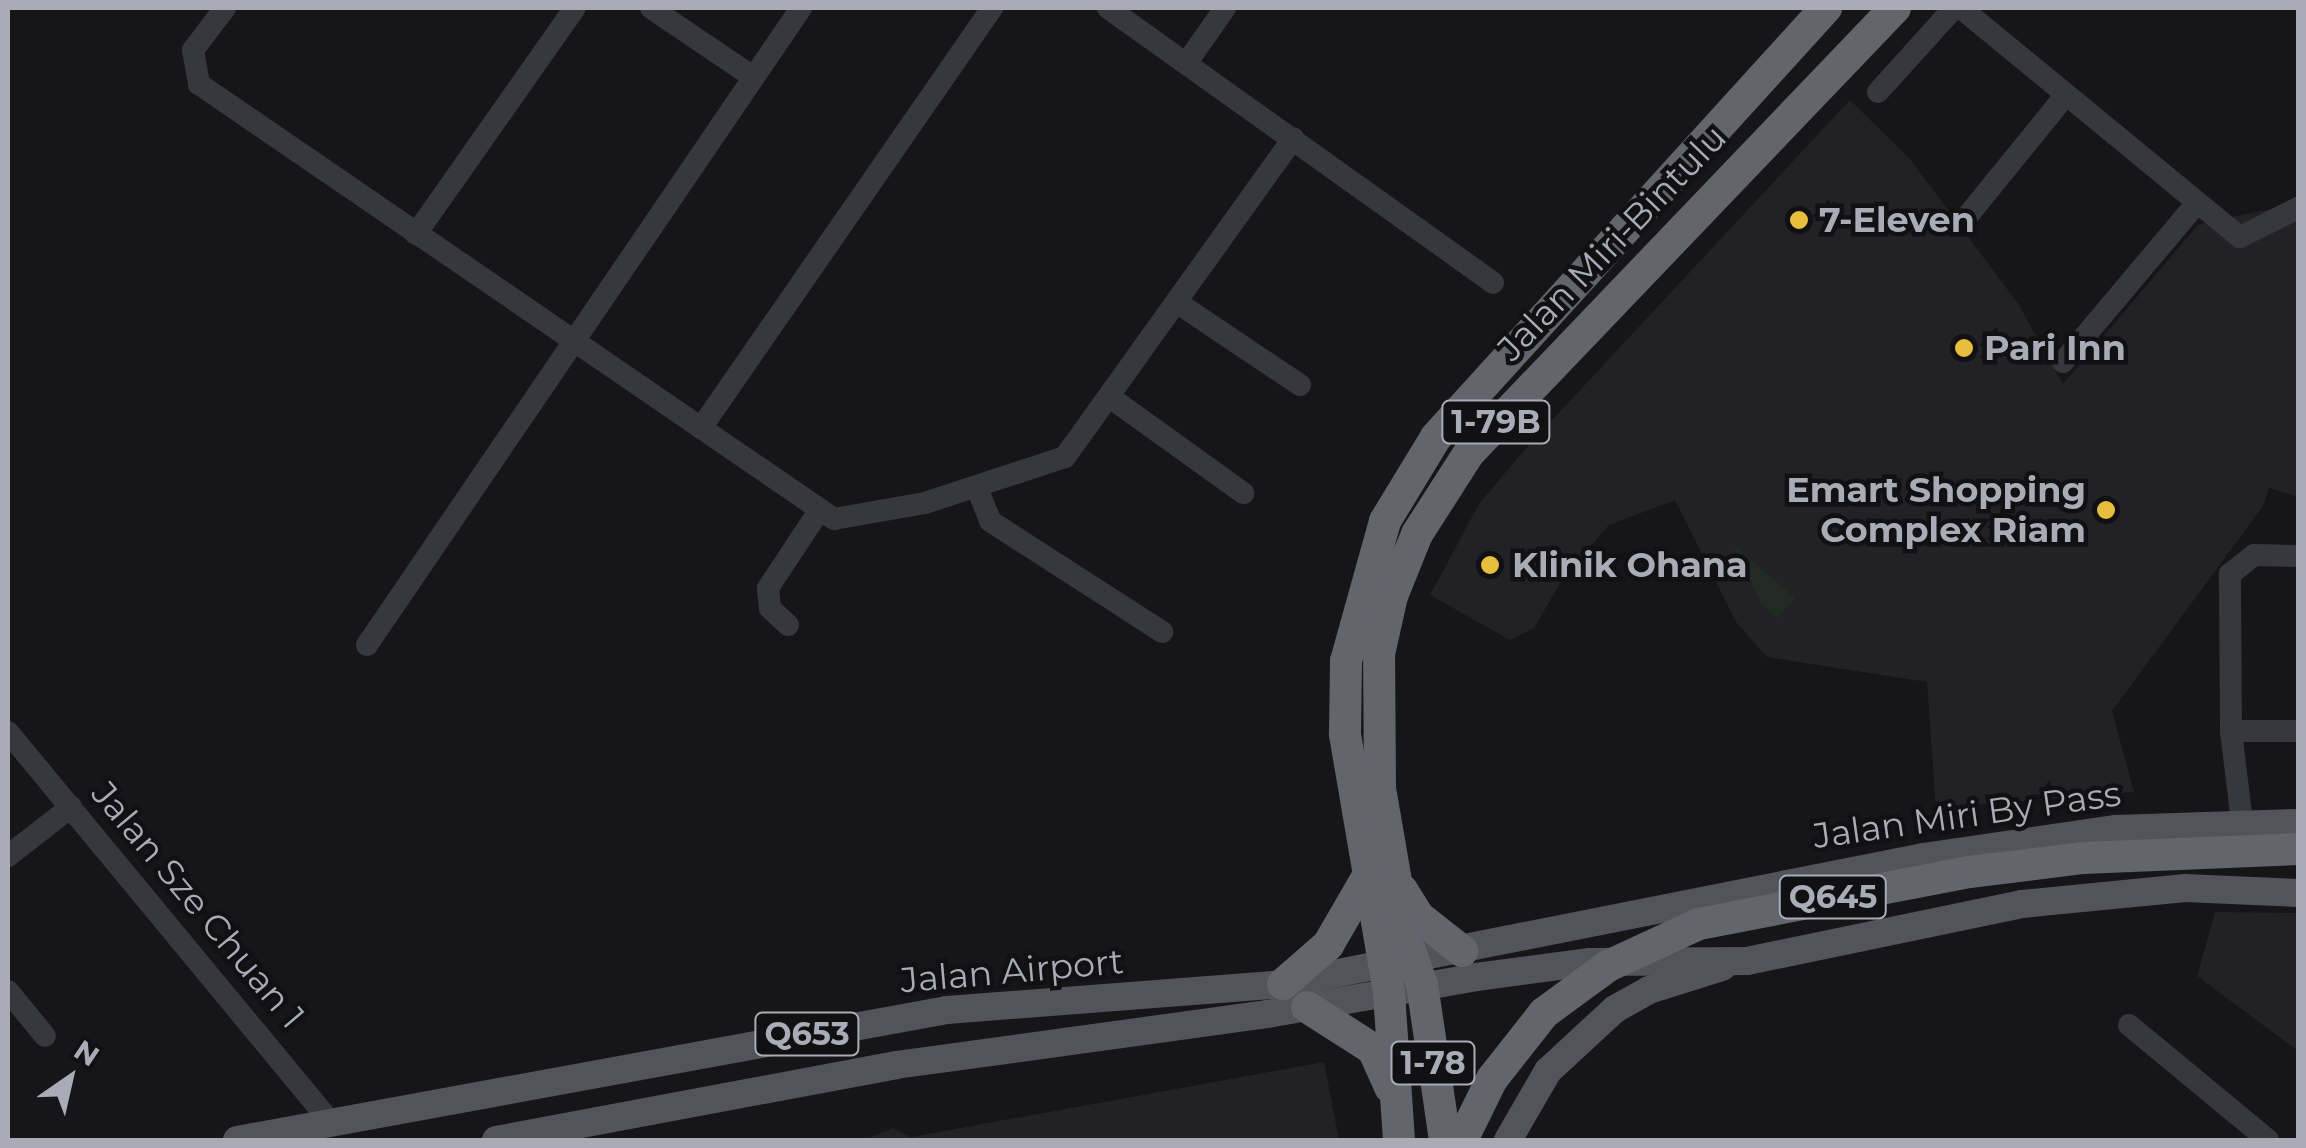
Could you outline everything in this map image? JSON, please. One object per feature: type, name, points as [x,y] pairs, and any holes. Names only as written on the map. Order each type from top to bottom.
[{"type":"highway","name":"Jalan Miri-Bintulu","points":[[1445,1140],[1345,734],[1346,661],[1385,522],[1436,437],[1826,8]]},
{"type":"highway","name":"Jalan Miri-Bintulu","points":[[1381,877],[1379,654],[1417,534],[1469,452],[1512,403],[1896,8]]},
{"type":"highway","name":"Q645","points":[[1462,1140],[1492,1079],[1544,1013],[1608,966],[1700,924],[1968,872],[2082,858],[2298,849]]},
{"type":"highway","name":"Q645","points":[[1481,1140],[1514,1079],[1554,1030],[1600,991],[1674,953],[1749,934],[2074,878],[2298,871]]},
{"type":"highway","points":[[1396,1100],[1374,1049],[1295,996],[1328,945],[1381,877],[1419,917],[1462,952]]},
{"type":"highway","name":"Jalan Miri-Bintulu","points":[[1399,1140],[1396,1100],[1402,976]]},
{"type":"main road","name":"Jalan Miri By Pass","points":[[1402,976],[1462,952],[1850,869],[2116,828],[2298,823]]},
{"type":"main road","name":"Q645","points":[[1402,976],[1590,962],[1747,961],[2022,904],[2184,888],[2298,893]]},
{"type":"main road","points":[[1508,1140],[1548,1071],[1615,1009],[1649,990],[1747,961]]},
{"type":"main road","name":"Jalan Airport","points":[[496,1140],[1402,976]]},
{"type":"main road","name":"Jalan Airport","points":[[237,1140],[340,1132],[947,1010],[1295,996]]},
{"type":"street","points":[[225,8],[193,50],[199,84],[572,337],[819,511],[844,520],[977,488],[1065,457],[1294,138]]},
{"type":"street","points":[[416,234],[576,8]]},
{"type":"street","points":[[651,8],[754,77]]},
{"type":"street","points":[[367,645],[572,337],[801,8]]},
{"type":"street","points":[[701,428],[992,8]]},
{"type":"street","points":[[1108,8],[1493,283]]},
{"type":"street","points":[[1188,62],[1226,8]]},
{"type":"street","points":[[1878,92],[1957,8],[2240,237],[2298,208]]},
{"type":"street","points":[[1961,224],[2066,95]]},
{"type":"street","points":[[2063,362],[2196,204]]},
{"type":"street","points":[[1178,303],[1300,385]]},
{"type":"street","points":[[1111,398],[1243,493]]},
{"type":"street","points":[[977,488],[990,521],[1162,632]]},
{"type":"street","points":[[788,624],[770,608],[768,588],[819,511]]},
{"type":"street","points":[[2242,822],[2230,730],[2230,574],[2254,556],[2298,556]]},
{"type":"street","points":[[2230,730],[2298,731]]},
{"type":"street","name":"Jalan Sze Chuan 1","points":[[8,732],[340,1132]]},
{"type":"street","points":[[8,856],[71,807]]},
{"type":"street","points":[[8,992],[45,1036]]},
{"type":"street","points":[[2129,1025],[2268,1140]]},
{"type":"shaded area","points":[[1850,100],[1910,159],[2019,305],[2063,384],[2199,224],[2289,205],[2298,209],[2298,497],[2269,488],[2263,506],[2112,711],[2134,792],[1936,808],[1927,682],[1767,657],[1736,622],[1675,500],[1609,525],[1565,575],[1534,628],[1510,640],[1430,595],[1479,504],[1528,446]]},
{"type":"shaded area","points":[[1733,544],[1795,598],[1777,618],[1761,603]]},
{"type":"shaded area","points":[[2215,912],[2298,913],[2298,1051],[2197,976]]},
{"type":"shaded area","points":[[1324,1062],[1339,1140],[864,1140],[893,1128],[911,1137]]},
{"type":"place","name":"7-Eleven","points":[[1799,220]]},
{"type":"place","name":"Pari Inn","points":[[1964,348]]},
{"type":"place","name":"Emart Shopping Complex Riam","points":[[2106,510]]},
{"type":"place","name":"Klinik Ohana","points":[[1490,565]]}]
